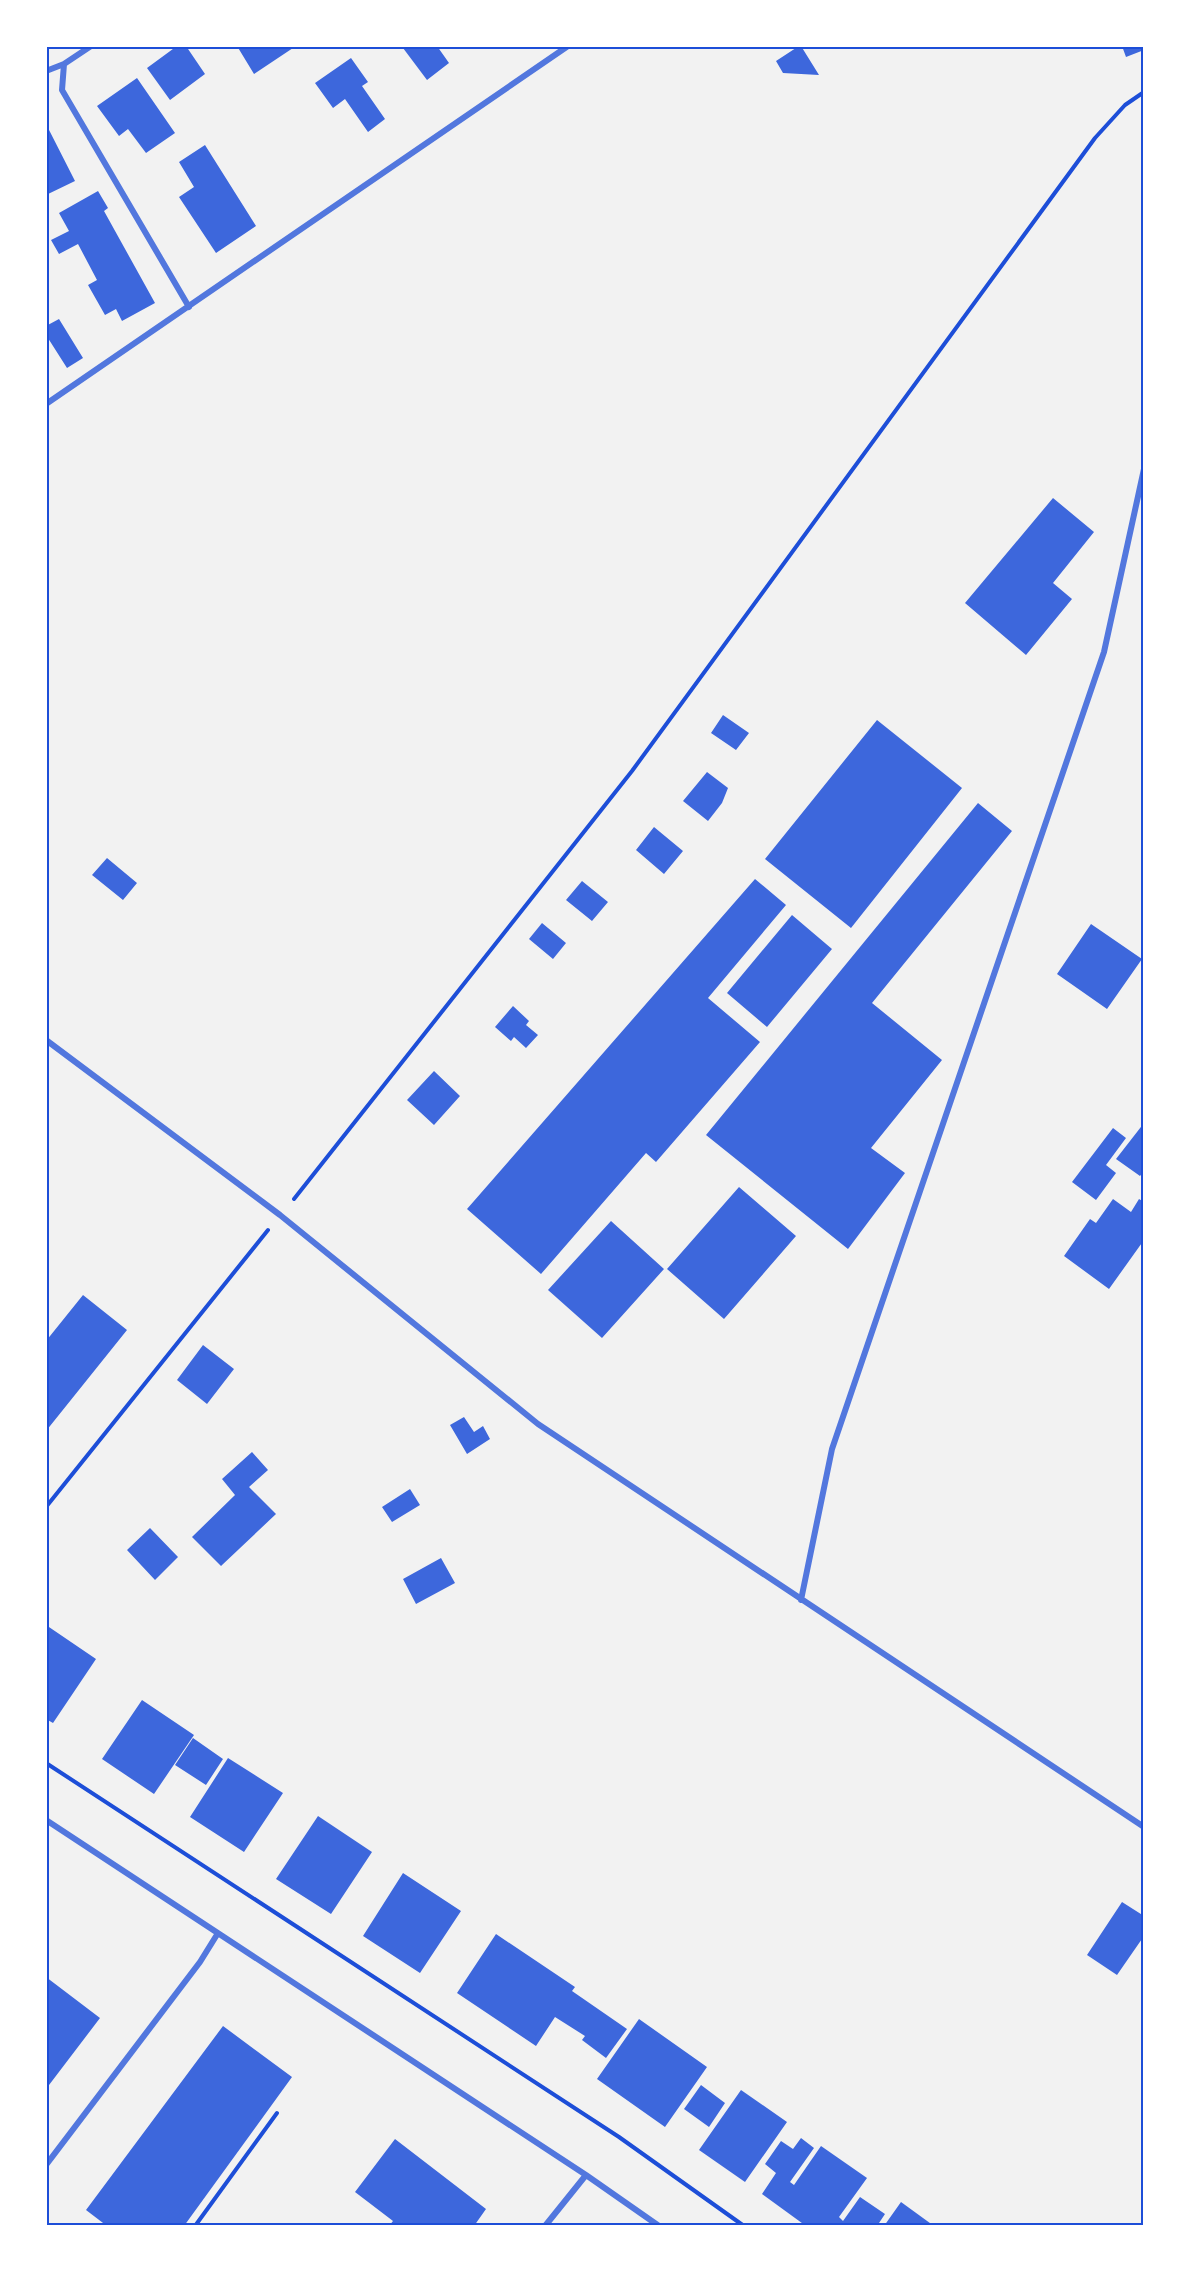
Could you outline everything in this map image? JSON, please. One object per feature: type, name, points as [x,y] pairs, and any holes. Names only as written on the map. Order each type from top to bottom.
[{"type":"street","points":[[46,71],[64,64],[91,46]]},
{"type":"street","points":[[46,404],[568,46]]},
{"type":"street","points":[[64,64],[62,90],[189,307]]},
{"type":"street","points":[[801,1600],[832,1449],[1104,652],[1143,469]]},
{"type":"street","points":[[46,1040],[280,1215],[538,1424],[1143,1827]]},
{"type":"street","points":[[46,1820],[586,2175],[659,2226]]},
{"type":"street","points":[[46,2165],[200,1962],[218,1933]]},
{"type":"street","points":[[545,2226],[586,2175]]},
{"type":"path","points":[[46,1507],[280,1215],[330,1157],[632,771],[1095,138],[1125,105],[1143,92]]},
{"type":"path","points":[[46,1763],[609,2130],[744,2226]]},
{"type":"path","points":[[195,2226],[278,2114]]},
{"type":"building","points":[[177,46],[186,46],[205,74],[170,100],[147,68]]},
{"type":"building","points":[[237,46],[296,46],[254,74]]},
{"type":"building","points":[[405,46],[437,46],[449,63],[427,80],[403,48]]},
{"type":"building","points":[[799,46],[819,75],[783,73],[776,61]]},
{"type":"building","points":[[1122,46],[1144,46],[1144,50],[1126,57]]},
{"type":"building","points":[[351,58],[368,82],[362,86],[385,119],[368,132],[345,99],[333,108],[315,83]]},
{"type":"building","points":[[137,78],[175,133],[146,153],[128,129],[119,136],[97,106]]},
{"type":"building","points":[[46,124],[75,181],[46,195]]},
{"type":"building","points":[[205,145],[256,226],[216,253],[179,197],[194,187],[179,162]]},
{"type":"building","points":[[98,191],[108,208],[104,211],[155,303],[122,321],[116,309],[105,315],[88,285],[97,280],[78,244],[59,254],[51,240],[69,231],[59,213]]},
{"type":"building","points":[[59,319],[83,358],[67,368],[46,335],[46,326]]},
{"type":"building","points":[[1053,498],[1094,532],[1053,583],[1072,599],[1026,655],[965,603]]},
{"type":"building","points":[[723,715],[749,733],[736,750],[711,733]]},
{"type":"building","points":[[877,720],[962,788],[851,928],[765,859]]},
{"type":"building","points":[[707,772],[728,788],[722,803],[708,821],[683,801]]},
{"type":"building","points":[[978,803],[1012,831],[872,1003],[942,1060],[871,1148],[905,1173],[848,1249],[706,1135]]},
{"type":"building","points":[[654,827],[683,851],[664,874],[636,850]]},
{"type":"building","points":[[107,858],[137,883],[123,900],[92,875]]},
{"type":"building","points":[[755,879],[786,905],[708,998],[760,1042],[656,1162],[646,1153],[541,1274],[467,1209]]},
{"type":"building","points":[[582,881],[608,902],[592,921],[566,900]]},
{"type":"building","points":[[792,915],[832,949],[767,1027],[727,993]]},
{"type":"building","points":[[542,923],[566,943],[553,959],[529,939]]},
{"type":"building","points":[[1091,924],[1142,959],[1107,1009],[1057,974]]},
{"type":"building","points":[[513,1006],[529,1021],[526,1025],[538,1035],[526,1048],[514,1037],[511,1041],[495,1027]]},
{"type":"building","points":[[434,1071],[460,1096],[434,1125],[407,1100]]},
{"type":"building","points":[[1144,1123],[1144,1171],[1140,1176],[1116,1159]]},
{"type":"building","points":[[1113,1128],[1126,1138],[1106,1165],[1116,1173],[1096,1200],[1072,1182]]},
{"type":"building","points":[[739,1187],[796,1236],[724,1319],[667,1269]]},
{"type":"building","points":[[1113,1199],[1131,1212],[1139,1199],[1144,1202],[1144,1240],[1109,1289],[1064,1256],[1090,1219],[1096,1223]]},
{"type":"building","points":[[611,1221],[664,1269],[602,1338],[548,1290]]},
{"type":"building","points":[[83,1295],[127,1330],[46,1431],[46,1341]]},
{"type":"building","points":[[203,1345],[234,1369],[207,1404],[177,1380]]},
{"type":"building","points":[[464,1417],[474,1432],[483,1426],[490,1439],[467,1454],[450,1425]]},
{"type":"building","points":[[252,1452],[268,1470],[249,1487],[276,1514],[221,1566],[192,1537],[235,1495],[222,1479]]},
{"type":"building","points":[[410,1489],[420,1505],[392,1522],[382,1507]]},
{"type":"building","points":[[150,1528],[178,1557],[155,1580],[127,1550]]},
{"type":"building","points":[[441,1558],[455,1583],[416,1604],[403,1579]]},
{"type":"building","points":[[46,1625],[96,1659],[53,1723],[46,1719]]},
{"type":"building","points":[[142,1700],[194,1735],[154,1794],[102,1759]]},
{"type":"building","points":[[193,1738],[223,1759],[206,1785],[175,1765]]},
{"type":"building","points":[[228,1758],[283,1793],[244,1852],[190,1817]]},
{"type":"building","points":[[318,1816],[372,1852],[331,1914],[276,1879]]},
{"type":"building","points":[[403,1873],[461,1911],[420,1973],[363,1936]]},
{"type":"building","points":[[1122,1902],[1144,1916],[1144,1936],[1117,1975],[1087,1955]]},
{"type":"building","points":[[496,1934],[575,1987],[572,1991],[627,2029],[606,2058],[582,2040],[585,2036],[555,2017],[536,2046],[457,1993]]},
{"type":"building","points":[[46,1977],[100,2018],[46,2089]]},
{"type":"building","points":[[639,2019],[707,2067],[665,2127],[597,2079]]},
{"type":"building","points":[[223,2026],[292,2077],[184,2226],[107,2226],[86,2210]]},
{"type":"building","points":[[701,2085],[725,2103],[709,2127],[684,2109]]},
{"type":"building","points":[[741,2090],[787,2122],[745,2182],[699,2150]]},
{"type":"building","points":[[801,2138],[814,2148],[790,2182],[794,2185],[821,2146],[867,2178],[839,2217],[843,2221],[860,2197],[885,2214],[877,2226],[806,2226],[762,2194],[776,2173],[765,2164],[781,2141],[793,2149]]},
{"type":"building","points":[[395,2139],[486,2209],[474,2226],[389,2226],[393,2221],[355,2192]]},
{"type":"building","points":[[901,2202],[934,2226],[884,2226]]}]
